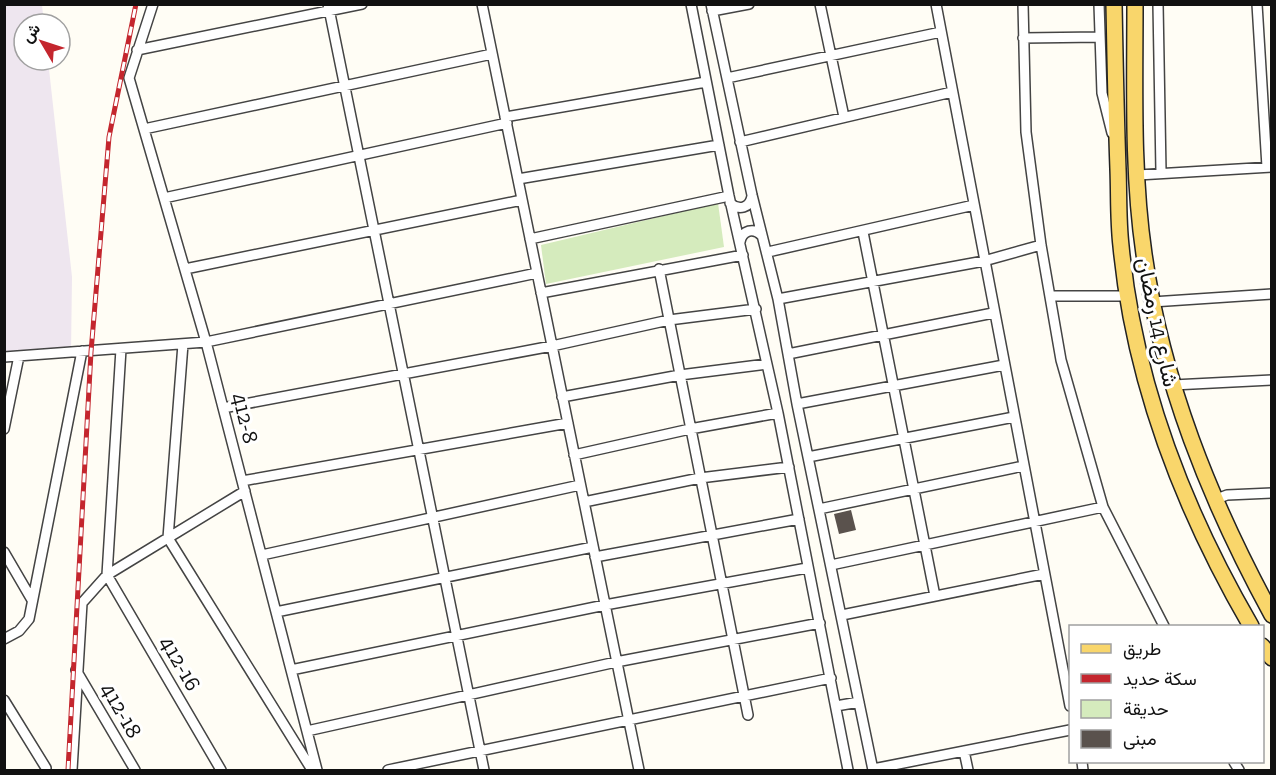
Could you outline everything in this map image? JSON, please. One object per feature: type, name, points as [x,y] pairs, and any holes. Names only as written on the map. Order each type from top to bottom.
[{"type":"main road","name":"شارع 14 رمضان","points":[[1114,4],[1120,233],[1128,296],[1148,389],[1180,484],[1223,576],[1250,625]]},
{"type":"main road","name":"شارع 14 رمضان","points":[[1135,4],[1138,175],[1142,243],[1152,302],[1173,385],[1214,500],[1272,615]]},
{"type":"street","points":[[137,50],[153,4]]},
{"type":"street","points":[[137,50],[329,8],[362,4]]},
{"type":"street","points":[[482,4],[639,771]]},
{"type":"street","points":[[691,4],[730,200],[778,413],[848,771]]},
{"type":"street","points":[[749,4],[712,8],[752,195],[778,299],[797,404],[873,770],[1069,730]]},
{"type":"street","points":[[820,4],[844,117]]},
{"type":"street","points":[[936,4],[993,313],[1069,696]]},
{"type":"street","points":[[1023,4],[1026,132],[1041,245],[1060,360],[1103,507],[1163,625]]},
{"type":"street","points":[[1100,4],[1102,93],[1118,151]]},
{"type":"street","points":[[1158,4],[1161,172]]},
{"type":"street","points":[[1138,175],[1269,167],[1257,4]]},
{"type":"street","points":[[329,8],[484,771]]},
{"type":"street","points":[[727,78],[941,32]]},
{"type":"street","points":[[1023,38],[1100,37]]},
{"type":"street","name":"412-8","points":[[137,50],[129,78],[224,408],[317,771]]},
{"type":"street","points":[[144,129],[492,54]]},
{"type":"street","points":[[164,198],[506,120],[706,82]]},
{"type":"street","points":[[740,142],[952,92]]},
{"type":"street","points":[[518,179],[720,146]]},
{"type":"street","points":[[730,200],[737,208],[744,208],[750,203],[752,195]]},
{"type":"street","points":[[185,269],[522,200]]},
{"type":"street","points":[[530,239],[730,200]]},
{"type":"street","points":[[768,252],[974,205]]},
{"type":"street","points":[[740,243],[748,231],[753,230],[762,236]]},
{"type":"street","points":[[863,232],[935,596]]},
{"type":"street","points":[[778,299],[984,261],[1041,245]]},
{"type":"street","points":[[541,293],[743,255]]},
{"type":"street","points":[[659,269],[747,716]]},
{"type":"street","points":[[4,357],[206,342],[537,273]]},
{"type":"street","points":[[1152,302],[1272,294]]},
{"type":"street","points":[[1050,296],[1128,296]]},
{"type":"street","points":[[224,408],[552,346],[669,320],[756,309]]},
{"type":"street","points":[[788,354],[883,333],[993,313]]},
{"type":"street","points":[[183,345],[168,538],[312,771]]},
{"type":"street","points":[[107,575],[121,349]]},
{"type":"street","points":[[4,639],[19,631],[29,619],[82,351]]},
{"type":"street","points":[[4,429],[19,356]]},
{"type":"street","points":[[562,397],[680,375],[767,364]]},
{"type":"street","points":[[797,404],[1004,365]]},
{"type":"street","points":[[1173,385],[1272,380]]},
{"type":"street","points":[[574,455],[690,429],[778,413]]},
{"type":"street","points":[[808,457],[1014,417]]},
{"type":"street","points":[[72,771],[80,608],[86,597],[107,575],[168,538],[244,486],[419,450],[568,423]]},
{"type":"street","points":[[819,509],[1023,466]]},
{"type":"street","points":[[584,502],[700,478],[789,467]]},
{"type":"street","points":[[262,555],[580,485]]},
{"type":"street","points":[[1214,500],[1227,495],[1272,493]]},
{"type":"street","points":[[831,565],[1103,507]]},
{"type":"street","points":[[276,612],[444,576],[712,535],[799,519]]},
{"type":"street","points":[[4,552],[33,600]]},
{"type":"street","points":[[291,670],[605,605],[807,568]]},
{"type":"street","points":[[842,615],[1044,574]]},
{"type":"street","name":"412-16","points":[[107,575],[220,771]]},
{"type":"street","points":[[307,731],[616,662],[820,623]]},
{"type":"street","name":"412-18","points":[[76,670],[135,771]]},
{"type":"street","points":[[388,771],[831,678]]},
{"type":"street","points":[[4,700],[46,768]]},
{"type":"street","points":[[836,706],[859,702]]},
{"type":"street","points":[[964,751],[968,771]]},
{"type":"shaded area","points":[[5,5],[42,5],[43,12],[12,12],[12,72],[49,72],[72,277],[71,352],[5,358]]},
{"type":"green space","points":[[718,203],[724,247],[546,284],[541,245]]},
{"type":"building","points":[[851,510],[856,530],[839,534],[834,514]]},
{"type":"railway","points":[[68,770],[91,352],[109,137],[136,4]]}]
